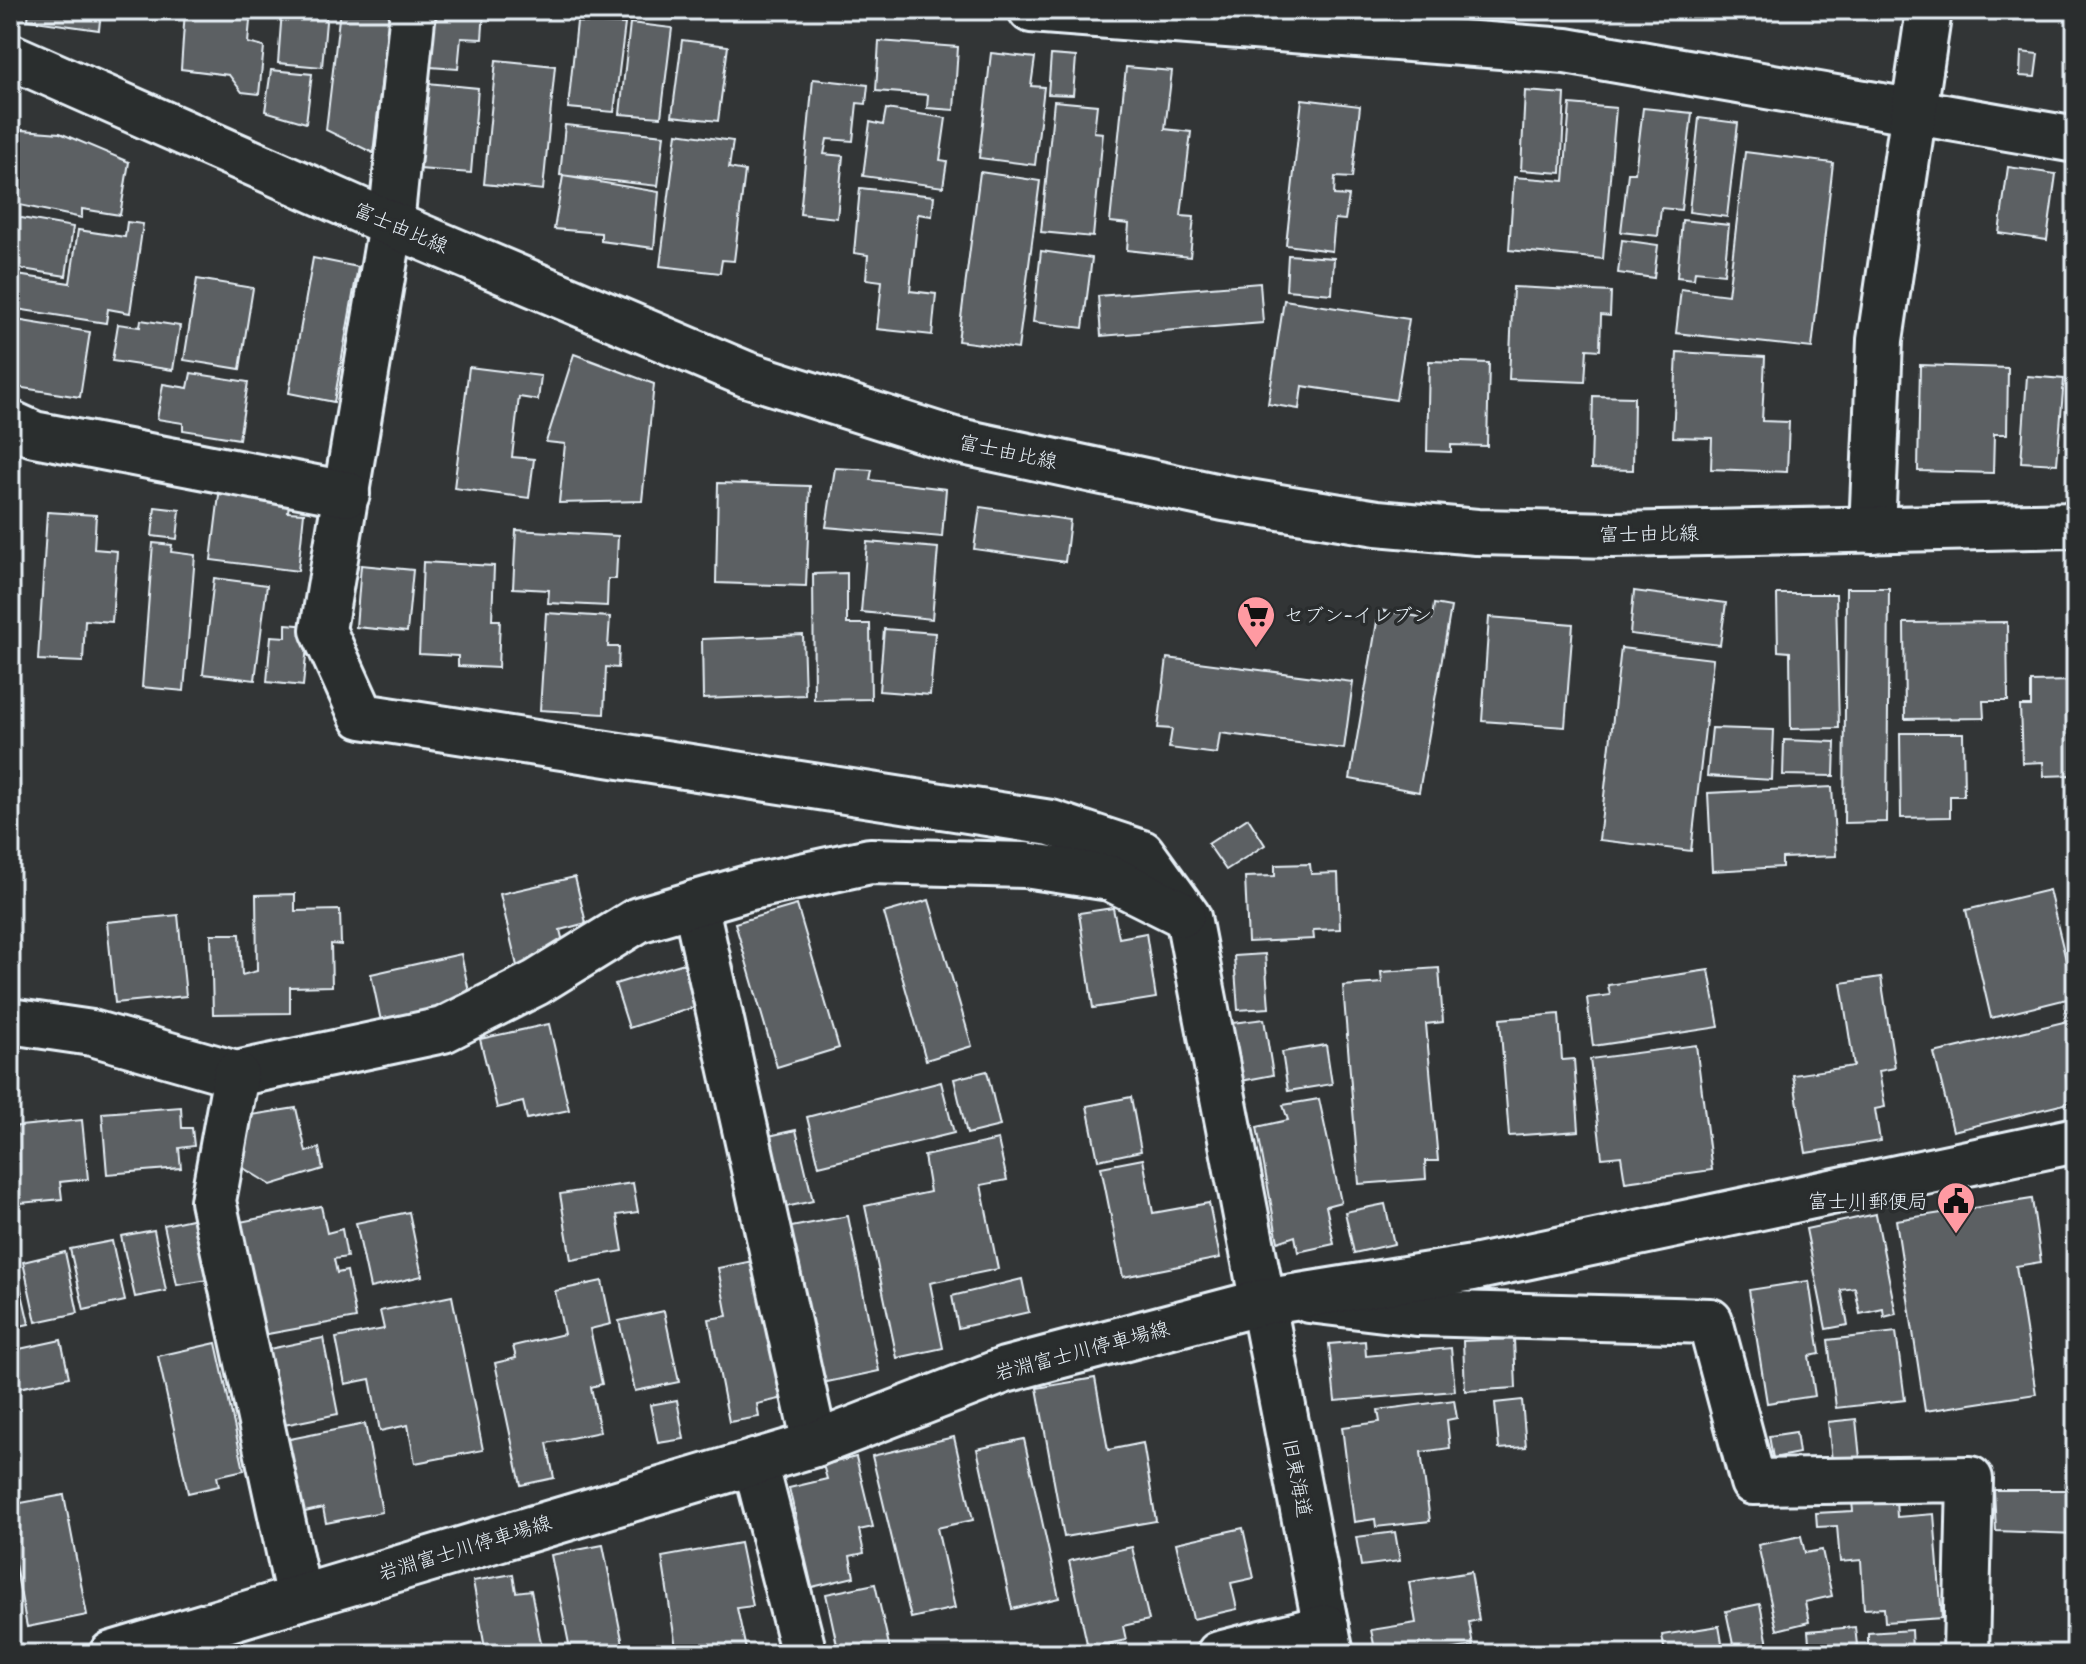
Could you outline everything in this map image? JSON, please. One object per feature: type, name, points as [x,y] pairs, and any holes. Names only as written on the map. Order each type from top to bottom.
[{"type":"street","points":[[413,10],[391,224],[323,630],[362,716],[1051,823],[1142,853],[1188,917]]},
{"type":"street","points":[[1031,10],[1566,51],[2076,140]]},
{"type":"street","points":[[1872,530],[1880,340],[1929,10]]},
{"type":"street","name":"富士由比線","points":[[10,56],[391,224],[746,374],[954,440],[1224,498],[1377,523],[1477,532],[1613,535],[2076,525]]},
{"type":"street","points":[[10,423],[34,434],[347,494]]},
{"type":"street","points":[[10,1021],[92,1033],[236,1074],[443,1030],[536,983],[638,920],[695,903],[870,861],[1025,865],[1110,878],[1188,917]]},
{"type":"street","points":[[695,903],[815,1444]]},
{"type":"street","name":"旧東海道","points":[[1188,917],[1275,1300],[1328,1641]]},
{"type":"street","points":[[236,1074],[213,1201],[299,1598]]},
{"type":"street","name":"岩淵富士川停車場線","points":[[112,1654],[815,1444],[1005,1370],[1275,1300],[1473,1268],[2076,1140]]},
{"type":"street","points":[[1275,1300],[1417,1313],[1710,1321],[1753,1482],[1970,1479],[1966,1654]]},
{"type":"street","points":[[755,1462],[804,1654]]},
{"type":"street","points":[[1219,1654],[1328,1641]]},
{"type":"building","points":[[29,10],[101,10],[99,30],[28,20]]},
{"type":"building","points":[[185,10],[251,10],[248,43],[264,47],[259,94],[242,92],[229,75],[181,69]]},
{"type":"building","points":[[282,10],[327,10],[322,67],[278,63]]},
{"type":"building","points":[[340,10],[390,10],[373,153],[326,130]]},
{"type":"building","points":[[435,10],[484,10],[482,39],[461,38],[458,69],[430,67]]},
{"type":"building","points":[[577,22],[625,24],[614,112],[568,108]]},
{"type":"building","points":[[630,23],[672,28],[661,117],[620,114]]},
{"type":"building","points":[[682,40],[728,46],[718,121],[672,116]]},
{"type":"building","points":[[879,41],[958,47],[954,110],[927,108],[928,95],[876,91]]},
{"type":"building","points":[[2021,52],[2038,54],[2035,77],[2020,76]]},
{"type":"building","points":[[991,53],[1035,58],[1031,86],[1044,87],[1035,165],[979,158]]},
{"type":"building","points":[[1051,55],[1076,57],[1073,95],[1048,94]]},
{"type":"building","points":[[496,60],[555,66],[543,190],[484,184]]},
{"type":"building","points":[[1126,67],[1172,71],[1165,129],[1191,132],[1181,216],[1194,217],[1190,257],[1127,250],[1129,224],[1110,222]]},
{"type":"building","points":[[271,70],[312,74],[306,123],[265,111]]},
{"type":"building","points":[[813,79],[868,85],[866,104],[857,103],[853,141],[827,139],[824,154],[843,156],[837,218],[800,214]]},
{"type":"building","points":[[427,83],[478,88],[471,173],[419,169]]},
{"type":"building","points":[[1525,91],[1565,94],[1561,173],[1521,170]]},
{"type":"building","points":[[1302,99],[1360,106],[1352,178],[1335,177],[1334,195],[1349,196],[1345,220],[1335,219],[1332,251],[1286,245]]},
{"type":"building","points":[[1054,101],[1097,105],[1094,132],[1103,133],[1093,237],[1041,232]]},
{"type":"building","points":[[1570,104],[1616,108],[1603,259],[1509,250],[1514,177],[1564,181]]},
{"type":"building","points":[[1643,108],[1692,113],[1681,210],[1661,208],[1658,236],[1621,232],[1628,173],[1635,173]]},
{"type":"building","points":[[886,109],[946,118],[940,160],[947,161],[943,187],[863,176],[870,122],[883,125]]},
{"type":"building","points":[[1699,118],[1738,123],[1727,217],[1689,212]]},
{"type":"building","points":[[565,125],[664,135],[658,186],[560,175]]},
{"type":"building","points":[[10,129],[60,133],[129,162],[120,215],[82,209],[82,218],[10,203]]},
{"type":"building","points":[[677,133],[733,141],[729,168],[745,171],[734,261],[722,260],[720,273],[660,266]]},
{"type":"building","points":[[1745,152],[1833,163],[1812,348],[1676,333],[1681,289],[1728,295]]},
{"type":"building","points":[[2008,167],[2056,174],[2047,240],[1999,233]]},
{"type":"building","points":[[980,172],[1040,181],[1018,349],[958,341]]},
{"type":"building","points":[[563,176],[659,192],[654,248],[601,241],[601,233],[554,229]]},
{"type":"building","points":[[860,188],[934,196],[932,216],[918,214],[910,291],[936,294],[932,335],[877,329],[882,281],[866,279],[868,255],[854,253]]},
{"type":"building","points":[[10,216],[73,227],[66,276],[10,267]]},
{"type":"building","points":[[1682,220],[1729,225],[1724,274],[1695,271],[1694,279],[1677,277]]},
{"type":"building","points":[[127,222],[143,224],[130,313],[108,309],[106,323],[10,308],[10,274],[70,283],[78,230],[125,237]]},
{"type":"building","points":[[1622,240],[1658,245],[1654,278],[1618,273]]},
{"type":"building","points":[[1041,251],[1092,258],[1083,328],[1033,322]]},
{"type":"building","points":[[1288,255],[1334,258],[1332,294],[1286,290]]},
{"type":"building","points":[[313,258],[358,267],[334,402],[289,393]]},
{"type":"building","points":[[197,279],[253,288],[240,369],[184,360]]},
{"type":"building","points":[[1260,283],[1263,323],[1101,336],[1098,296]]},
{"type":"building","points":[[1513,287],[1611,292],[1610,316],[1601,315],[1600,350],[1587,349],[1585,382],[1509,379]]},
{"type":"building","points":[[1284,300],[1409,319],[1396,400],[1302,386],[1299,409],[1268,404]]},
{"type":"building","points":[[10,319],[90,332],[80,397],[10,386]]},
{"type":"building","points":[[141,320],[180,326],[173,370],[112,361],[118,324],[140,327]]},
{"type":"building","points":[[1677,352],[1765,357],[1762,421],[1789,422],[1787,472],[1711,469],[1712,438],[1673,437]]},
{"type":"building","points":[[574,354],[654,384],[642,501],[559,503],[565,444],[546,442]]},
{"type":"building","points":[[1429,361],[1489,363],[1487,446],[1451,445],[1451,452],[1427,451]]},
{"type":"building","points":[[1920,365],[2008,368],[2007,434],[1994,434],[1993,473],[1918,471]]},
{"type":"building","points":[[469,367],[541,376],[538,400],[519,397],[512,457],[534,459],[529,498],[454,488]]},
{"type":"building","points":[[191,373],[248,382],[239,439],[183,430],[183,423],[157,419],[163,384],[188,388]]},
{"type":"building","points":[[2027,376],[2064,379],[2057,464],[2021,462]]},
{"type":"building","points":[[1593,396],[1634,397],[1633,470],[1591,469]]},
{"type":"building","points":[[835,468],[872,470],[870,480],[946,489],[942,537],[826,527]]},
{"type":"building","points":[[718,483],[810,486],[806,586],[716,583]]},
{"type":"building","points":[[220,487],[290,495],[288,512],[304,513],[298,571],[211,560]]},
{"type":"building","points":[[155,507],[180,510],[177,539],[152,536]]},
{"type":"building","points":[[980,507],[1070,520],[1065,562],[974,549]]},
{"type":"building","points":[[47,512],[96,515],[94,549],[117,551],[112,622],[85,620],[83,662],[38,660]]},
{"type":"building","points":[[516,530],[618,536],[616,579],[608,579],[607,606],[548,603],[549,590],[513,588]]},
{"type":"building","points":[[867,542],[938,548],[932,619],[861,612]]},
{"type":"building","points":[[153,543],[172,545],[171,552],[195,555],[184,691],[142,687]]},
{"type":"building","points":[[423,562],[494,566],[492,620],[500,620],[498,668],[458,666],[458,656],[419,654]]},
{"type":"building","points":[[361,565],[413,570],[407,632],[356,627]]},
{"type":"building","points":[[847,573],[847,624],[870,624],[871,699],[814,700],[813,574]]},
{"type":"building","points":[[214,578],[267,585],[255,680],[203,674]]},
{"type":"building","points":[[1846,588],[1889,588],[1887,822],[1844,823]]},
{"type":"building","points":[[1634,591],[1726,603],[1720,645],[1630,634]]},
{"type":"building","points":[[1777,594],[1836,594],[1839,728],[1791,729],[1790,652],[1778,651]]},
{"type":"building","points":[[1434,604],[1451,607],[1419,792],[1350,779],[1379,610],[1432,619]]},
{"type":"building","points":[[546,613],[610,617],[608,647],[619,647],[618,668],[606,667],[604,714],[540,710]]},
{"type":"building","points":[[1489,617],[1573,624],[1565,727],[1482,721]]},
{"type":"building","points":[[2007,622],[2008,701],[1983,701],[1984,718],[1905,719],[1904,623]]},
{"type":"building","points":[[286,624],[309,626],[303,686],[267,682],[271,636],[286,637]]},
{"type":"building","points":[[884,629],[935,633],[930,695],[879,691]]},
{"type":"building","points":[[803,635],[805,695],[703,699],[702,639]]},
{"type":"building","points":[[1621,648],[1713,659],[1691,851],[1599,840]]},
{"type":"building","points":[[1167,658],[1353,682],[1344,749],[1220,733],[1217,754],[1169,748],[1172,729],[1158,728]]},
{"type":"building","points":[[2071,681],[2074,775],[2044,776],[2043,762],[2022,763],[2020,706],[2031,706],[2031,682]]},
{"type":"building","points":[[1712,728],[1774,730],[1772,780],[1707,776]]},
{"type":"building","points":[[1900,733],[1963,733],[1964,796],[1950,796],[1950,817],[1901,818]]},
{"type":"building","points":[[1784,740],[1835,742],[1834,776],[1783,775]]},
{"type":"building","points":[[1832,787],[1836,856],[1782,858],[1782,867],[1712,871],[1708,793]]},
{"type":"building","points":[[1248,818],[1265,845],[1226,870],[1208,844]]},
{"type":"building","points":[[1310,864],[1311,874],[1338,873],[1340,929],[1313,930],[1314,939],[1248,942],[1245,877],[1275,876],[1275,865]]},
{"type":"building","points":[[575,877],[586,923],[560,930],[566,954],[517,966],[500,894]]},
{"type":"building","points":[[2049,890],[2075,997],[1991,1018],[1966,910]]},
{"type":"building","points":[[295,894],[295,911],[340,910],[341,945],[331,944],[332,986],[290,987],[290,1013],[213,1014],[211,934],[240,934],[242,975],[257,971],[256,895]]},
{"type":"building","points":[[929,900],[972,1046],[926,1060],[884,913]]},
{"type":"building","points":[[797,905],[839,1048],[777,1067],[735,923]]},
{"type":"building","points":[[1113,908],[1119,938],[1146,933],[1156,998],[1093,1008],[1079,913]]},
{"type":"building","points":[[178,915],[186,996],[115,1003],[107,922]]},
{"type":"building","points":[[461,954],[471,1001],[381,1021],[371,974]]},
{"type":"building","points":[[1265,954],[1269,1008],[1238,1010],[1234,956]]},
{"type":"building","points":[[684,963],[698,1006],[629,1028],[615,984]]},
{"type":"building","points":[[1439,968],[1443,1022],[1426,1024],[1438,1161],[1425,1161],[1426,1179],[1359,1184],[1343,986],[1382,983],[1381,972]]},
{"type":"building","points":[[1709,970],[1719,1027],[1593,1046],[1587,998],[1610,995],[1608,985]]},
{"type":"building","points":[[1881,977],[1895,1068],[1879,1071],[1885,1107],[1875,1109],[1880,1141],[1806,1153],[1793,1075],[1854,1066],[1841,983]]},
{"type":"building","points":[[1559,1014],[1562,1060],[1574,1059],[1579,1131],[1509,1136],[1500,1019]]},
{"type":"building","points":[[1264,1019],[1273,1075],[1241,1081],[1232,1023]]},
{"type":"building","points":[[2076,1019],[2076,1073],[2066,1076],[2073,1102],[1953,1131],[1934,1053]]},
{"type":"building","points":[[549,1024],[569,1110],[527,1119],[523,1102],[497,1108],[480,1039]]},
{"type":"building","points":[[1326,1045],[1332,1084],[1288,1091],[1282,1052]]},
{"type":"building","points":[[1696,1045],[1712,1170],[1625,1182],[1621,1156],[1602,1158],[1590,1059]]},
{"type":"building","points":[[987,1071],[1000,1126],[967,1134],[954,1079]]},
{"type":"building","points":[[941,1082],[954,1133],[819,1166],[807,1117]]},
{"type":"building","points":[[1131,1097],[1141,1151],[1098,1160],[1087,1106]]},
{"type":"building","points":[[1319,1099],[1341,1202],[1326,1206],[1334,1244],[1298,1252],[1295,1236],[1278,1242],[1257,1127],[1288,1120],[1283,1105]]},
{"type":"building","points":[[181,1107],[182,1128],[192,1128],[194,1146],[179,1148],[181,1168],[107,1174],[102,1113]]},
{"type":"building","points":[[296,1108],[306,1152],[319,1148],[323,1169],[271,1185],[240,1166],[245,1116]]},
{"type":"building","points":[[82,1120],[88,1179],[60,1182],[62,1199],[10,1204],[10,1127]]},
{"type":"building","points":[[796,1130],[813,1201],[781,1208],[764,1137]]},
{"type":"building","points":[[998,1140],[1007,1180],[981,1185],[998,1269],[930,1283],[943,1348],[897,1358],[865,1206],[930,1192],[924,1156]]},
{"type":"building","points":[[1143,1159],[1153,1213],[1209,1203],[1220,1258],[1123,1277],[1101,1167]]},
{"type":"building","points":[[633,1183],[638,1212],[617,1215],[623,1251],[571,1260],[560,1194]]},
{"type":"building","points":[[2032,1199],[2041,1262],[2016,1266],[2036,1394],[1925,1411],[1896,1220]]},
{"type":"building","points":[[1385,1204],[1394,1244],[1354,1253],[1345,1212]]},
{"type":"building","points":[[321,1206],[327,1233],[342,1229],[347,1257],[334,1259],[337,1273],[347,1271],[356,1318],[262,1335],[240,1222]]},
{"type":"building","points":[[409,1212],[422,1276],[370,1288],[356,1223]]},
{"type":"building","points":[[1876,1214],[1896,1314],[1884,1317],[1883,1309],[1860,1314],[1855,1288],[1841,1290],[1848,1325],[1826,1329],[1806,1229]]},
{"type":"building","points":[[848,1216],[879,1371],[813,1385],[781,1229]]},
{"type":"building","points":[[196,1218],[208,1280],[177,1285],[164,1225]]},
{"type":"building","points":[[154,1230],[166,1291],[135,1297],[121,1236]]},
{"type":"building","points":[[112,1241],[125,1301],[84,1310],[70,1249]]},
{"type":"building","points":[[65,1252],[78,1313],[36,1322],[23,1262]]},
{"type":"building","points":[[758,1260],[784,1398],[757,1404],[759,1417],[729,1422],[709,1319],[727,1316],[718,1268]]},
{"type":"building","points":[[15,1263],[29,1324],[10,1328],[10,1264]]},
{"type":"building","points":[[1022,1279],[1029,1312],[958,1328],[952,1296]]},
{"type":"building","points":[[602,1281],[611,1324],[590,1329],[602,1384],[591,1387],[600,1432],[547,1443],[554,1478],[521,1485],[495,1363],[516,1358],[513,1346],[564,1334],[555,1291]]},
{"type":"building","points":[[1809,1281],[1820,1354],[1809,1356],[1815,1396],[1767,1403],[1749,1290]]},
{"type":"building","points":[[452,1296],[483,1450],[415,1463],[408,1425],[380,1431],[370,1379],[345,1384],[336,1338],[384,1329],[380,1311]]},
{"type":"building","points":[[664,1311],[679,1382],[635,1391],[619,1321]]},
{"type":"building","points":[[1896,1332],[1905,1400],[1836,1408],[1828,1340]]},
{"type":"building","points":[[323,1338],[338,1414],[284,1425],[269,1349]]},
{"type":"building","points":[[1514,1339],[1516,1388],[1465,1391],[1463,1341]]},
{"type":"building","points":[[61,1340],[69,1377],[10,1390],[10,1351]]},
{"type":"building","points":[[1365,1341],[1366,1356],[1451,1348],[1455,1391],[1335,1401],[1329,1344]]},
{"type":"building","points":[[216,1343],[244,1470],[217,1476],[219,1486],[188,1493],[158,1356]]},
{"type":"building","points":[[1095,1378],[1108,1450],[1143,1443],[1156,1521],[1064,1537],[1037,1388]]},
{"type":"building","points":[[677,1400],[684,1439],[658,1443],[650,1405]]},
{"type":"building","points":[[1454,1400],[1457,1418],[1447,1420],[1450,1448],[1421,1452],[1430,1521],[1376,1527],[1375,1519],[1354,1522],[1342,1427],[1380,1422],[1378,1410]]},
{"type":"building","points":[[1522,1400],[1526,1447],[1499,1449],[1495,1403]]},
{"type":"building","points":[[1856,1419],[1861,1468],[1833,1471],[1828,1422]]},
{"type":"building","points":[[365,1424],[382,1512],[326,1523],[323,1508],[300,1513],[285,1440]]},
{"type":"building","points":[[1796,1432],[1799,1453],[1773,1458],[1769,1436]]},
{"type":"building","points":[[954,1437],[973,1520],[937,1528],[955,1608],[911,1618],[872,1456]]},
{"type":"building","points":[[1024,1439],[1059,1598],[1012,1609],[977,1449]]},
{"type":"building","points":[[856,1457],[873,1527],[859,1530],[864,1553],[850,1556],[854,1577],[812,1587],[789,1488],[827,1479],[823,1465]]},
{"type":"building","points":[[1994,1490],[2076,1490],[2076,1534],[1996,1531]]},
{"type":"building","points":[[64,1495],[87,1615],[27,1627],[10,1538],[10,1505]]},
{"type":"building","points":[[1896,1499],[1897,1517],[1934,1514],[1942,1618],[1885,1622],[1884,1608],[1864,1609],[1861,1560],[1840,1562],[1837,1526],[1817,1527],[1816,1513],[1853,1511],[1852,1502]]},
{"type":"building","points":[[1243,1528],[1254,1578],[1231,1583],[1237,1609],[1193,1619],[1176,1543]]},
{"type":"building","points":[[1395,1532],[1400,1561],[1361,1566],[1356,1537]]},
{"type":"building","points":[[1801,1536],[1805,1553],[1822,1550],[1832,1596],[1805,1602],[1809,1622],[1777,1630],[1758,1545]]},
{"type":"building","points":[[740,1543],[753,1606],[737,1608],[747,1654],[677,1654],[662,1557]]},
{"type":"building","points":[[603,1545],[625,1654],[571,1654],[551,1555]]},
{"type":"building","points":[[1132,1547],[1149,1620],[1123,1626],[1126,1640],[1088,1648],[1069,1561]]},
{"type":"building","points":[[1471,1572],[1479,1620],[1469,1622],[1473,1646],[1425,1654],[1376,1654],[1371,1630],[1416,1623],[1409,1582]]},
{"type":"building","points":[[513,1574],[516,1592],[531,1590],[543,1654],[486,1654],[473,1581]]},
{"type":"building","points":[[875,1584],[891,1654],[839,1654],[826,1594]]},
{"type":"building","points":[[1760,1604],[1769,1650],[1735,1654],[1726,1611]]},
{"type":"building","points":[[1719,1626],[1724,1654],[1665,1654],[1662,1635]]},
{"type":"building","points":[[1855,1627],[1858,1654],[1810,1654],[1808,1631]]},
{"type":"building","points":[[1911,1630],[1912,1651],[1868,1654],[1868,1633]]},
{"type":"building","points":[[415,1644],[417,1654],[367,1654]]},
{"type":"place","name":"セブン-イレブン","points":[[1256,649]]},
{"type":"place","name":"富士川郵便局","points":[[1956,1235]]}]
